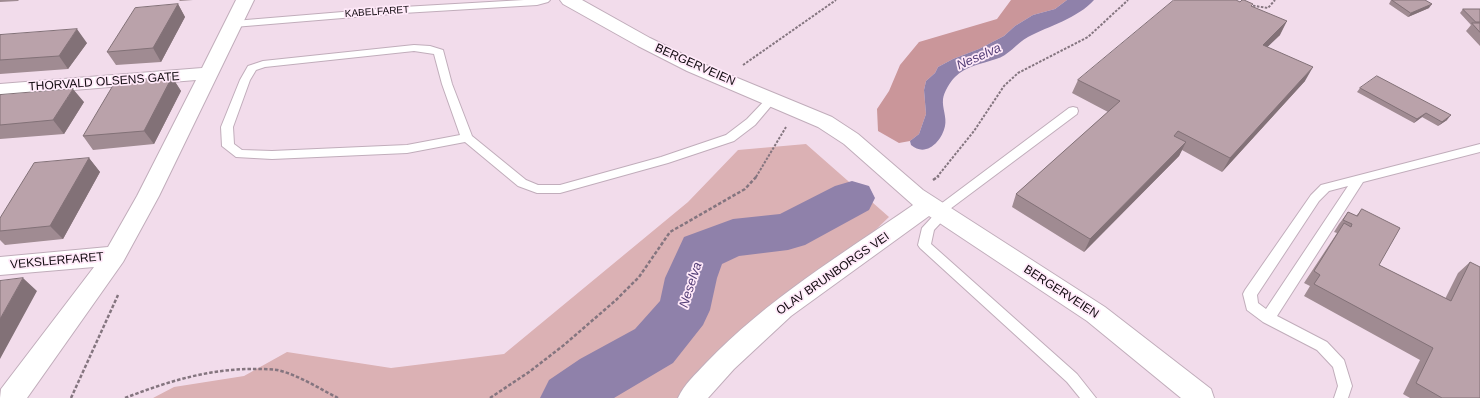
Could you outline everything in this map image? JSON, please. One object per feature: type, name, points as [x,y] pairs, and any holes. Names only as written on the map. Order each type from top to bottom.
[{"type":"street","points":[[11,398],[115,256],[148,196],[245,0]]},
{"type":"street","name":"BERGERVEIEN","points":[[577,2],[644,42],[694,67],[723,79],[767,104],[825,122],[850,139],[931,202],[1096,314],[1201,398]]},
{"type":"street","name":"THORVALD OLSENS GATE","points":[[0,90],[209,73]]},
{"type":"street","name":"OLAV BRUNBORGS VEI","points":[[691,398],[725,361],[782,309],[931,202]]},
{"type":"street","name":"VEKSLERFARET","points":[[0,266],[115,256]]},
{"type":"lane","name":"KABELFARET","points":[[234,24],[403,10],[537,2],[545,0]]},
{"type":"lane","points":[[467,138],[407,149],[272,155],[240,154],[228,146],[227,127],[245,80],[252,68],[263,64],[414,48],[430,49],[440,52],[447,84],[467,138],[522,183],[537,189],[560,189],[664,160],[730,138],[751,122],[767,104]]},
{"type":"lane","points":[[1073,111],[931,202],[928,228],[924,245],[1072,378],[1089,398]]},
{"type":"lane","points":[[1340,398],[1345,386],[1339,364],[1322,346],[1268,318],[1252,306],[1250,294],[1315,198],[1325,188],[1480,148]]},
{"type":"lane","points":[[1268,318],[1359,179]]},
{"type":"path","points":[[723,79],[835,0]]},
{"type":"path","points":[[931,202],[941,174],[974,131],[1004,86],[1018,73],[1088,37],[1128,0]]},
{"type":"path","points":[[1245,5],[1268,8],[1275,0]]},
{"type":"path","points":[[490,398],[523,376],[564,345],[616,300],[639,277],[670,232],[745,189],[760,172],[789,122],[767,104]]},
{"type":"path","points":[[125,398],[173,380],[215,370],[248,369],[276,370],[302,380],[338,398]]},
{"type":"shaded area","points":[[1011,0],[1067,0],[1055,9],[1033,15],[1015,26],[1004,36],[979,49],[953,59],[938,67],[935,73],[926,81],[924,90],[926,114],[919,134],[910,141],[899,143],[878,131],[877,109],[889,91],[900,65],[919,42],[997,19]]},
{"type":"shaded area","points":[[806,144],[889,217],[699,398],[153,398],[174,387],[244,376],[287,352],[391,368],[504,354],[688,202],[738,150]]},
{"type":"water","points":[[1067,0],[1094,0],[1072,17],[1028,37],[1000,57],[959,73],[949,84],[944,96],[945,126],[941,137],[928,149],[917,149],[911,145],[910,141],[919,134],[926,114],[924,90],[926,81],[935,73],[938,67],[953,59],[979,49],[1004,36],[1015,26],[1033,15],[1055,9]]},
{"type":"building","points":[[1174,0],[1236,0],[1240,2],[1244,0],[1253,4],[1251,6],[1287,21],[1263,45],[1313,67],[1230,158],[1178,131],[1174,136],[1186,142],[1090,239],[1016,194],[1120,101],[1078,80]]},
{"type":"building","points":[[1392,0],[1425,0],[1432,4],[1411,13]]},
{"type":"building","points":[[178,4],[153,48],[107,52],[135,8]]},
{"type":"building","points":[[1463,9],[1480,9],[1480,22],[1476,22]]},
{"type":"building","points":[[1472,23],[1480,23],[1480,32]]},
{"type":"building","points":[[77,29],[59,56],[0,60],[0,35]]},
{"type":"building","points":[[1377,76],[1451,115],[1442,122],[1426,113],[1417,119],[1360,88]]},
{"type":"building","points":[[172,77],[144,131],[83,136],[115,82]]},
{"type":"building","points":[[73,89],[53,120],[0,125],[0,95]]},
{"type":"building","points":[[89,158],[50,226],[0,231],[0,218],[34,163]]},
{"type":"building","points":[[1362,209],[1400,228],[1379,265],[1451,301],[1470,262],[1480,267],[1480,398],[1442,398],[1416,383],[1433,348],[1314,284],[1320,275],[1314,271],[1344,223],[1351,227],[1352,224],[1343,220],[1348,212],[1357,216]]},
{"type":"building","points":[[23,278],[0,319],[0,281]]},
{"type":"waterway","name":"Neselva","points":[[569,398],[600,376],[654,346],[684,310],[691,278],[702,251],[733,238],[788,232],[852,198]]}]
